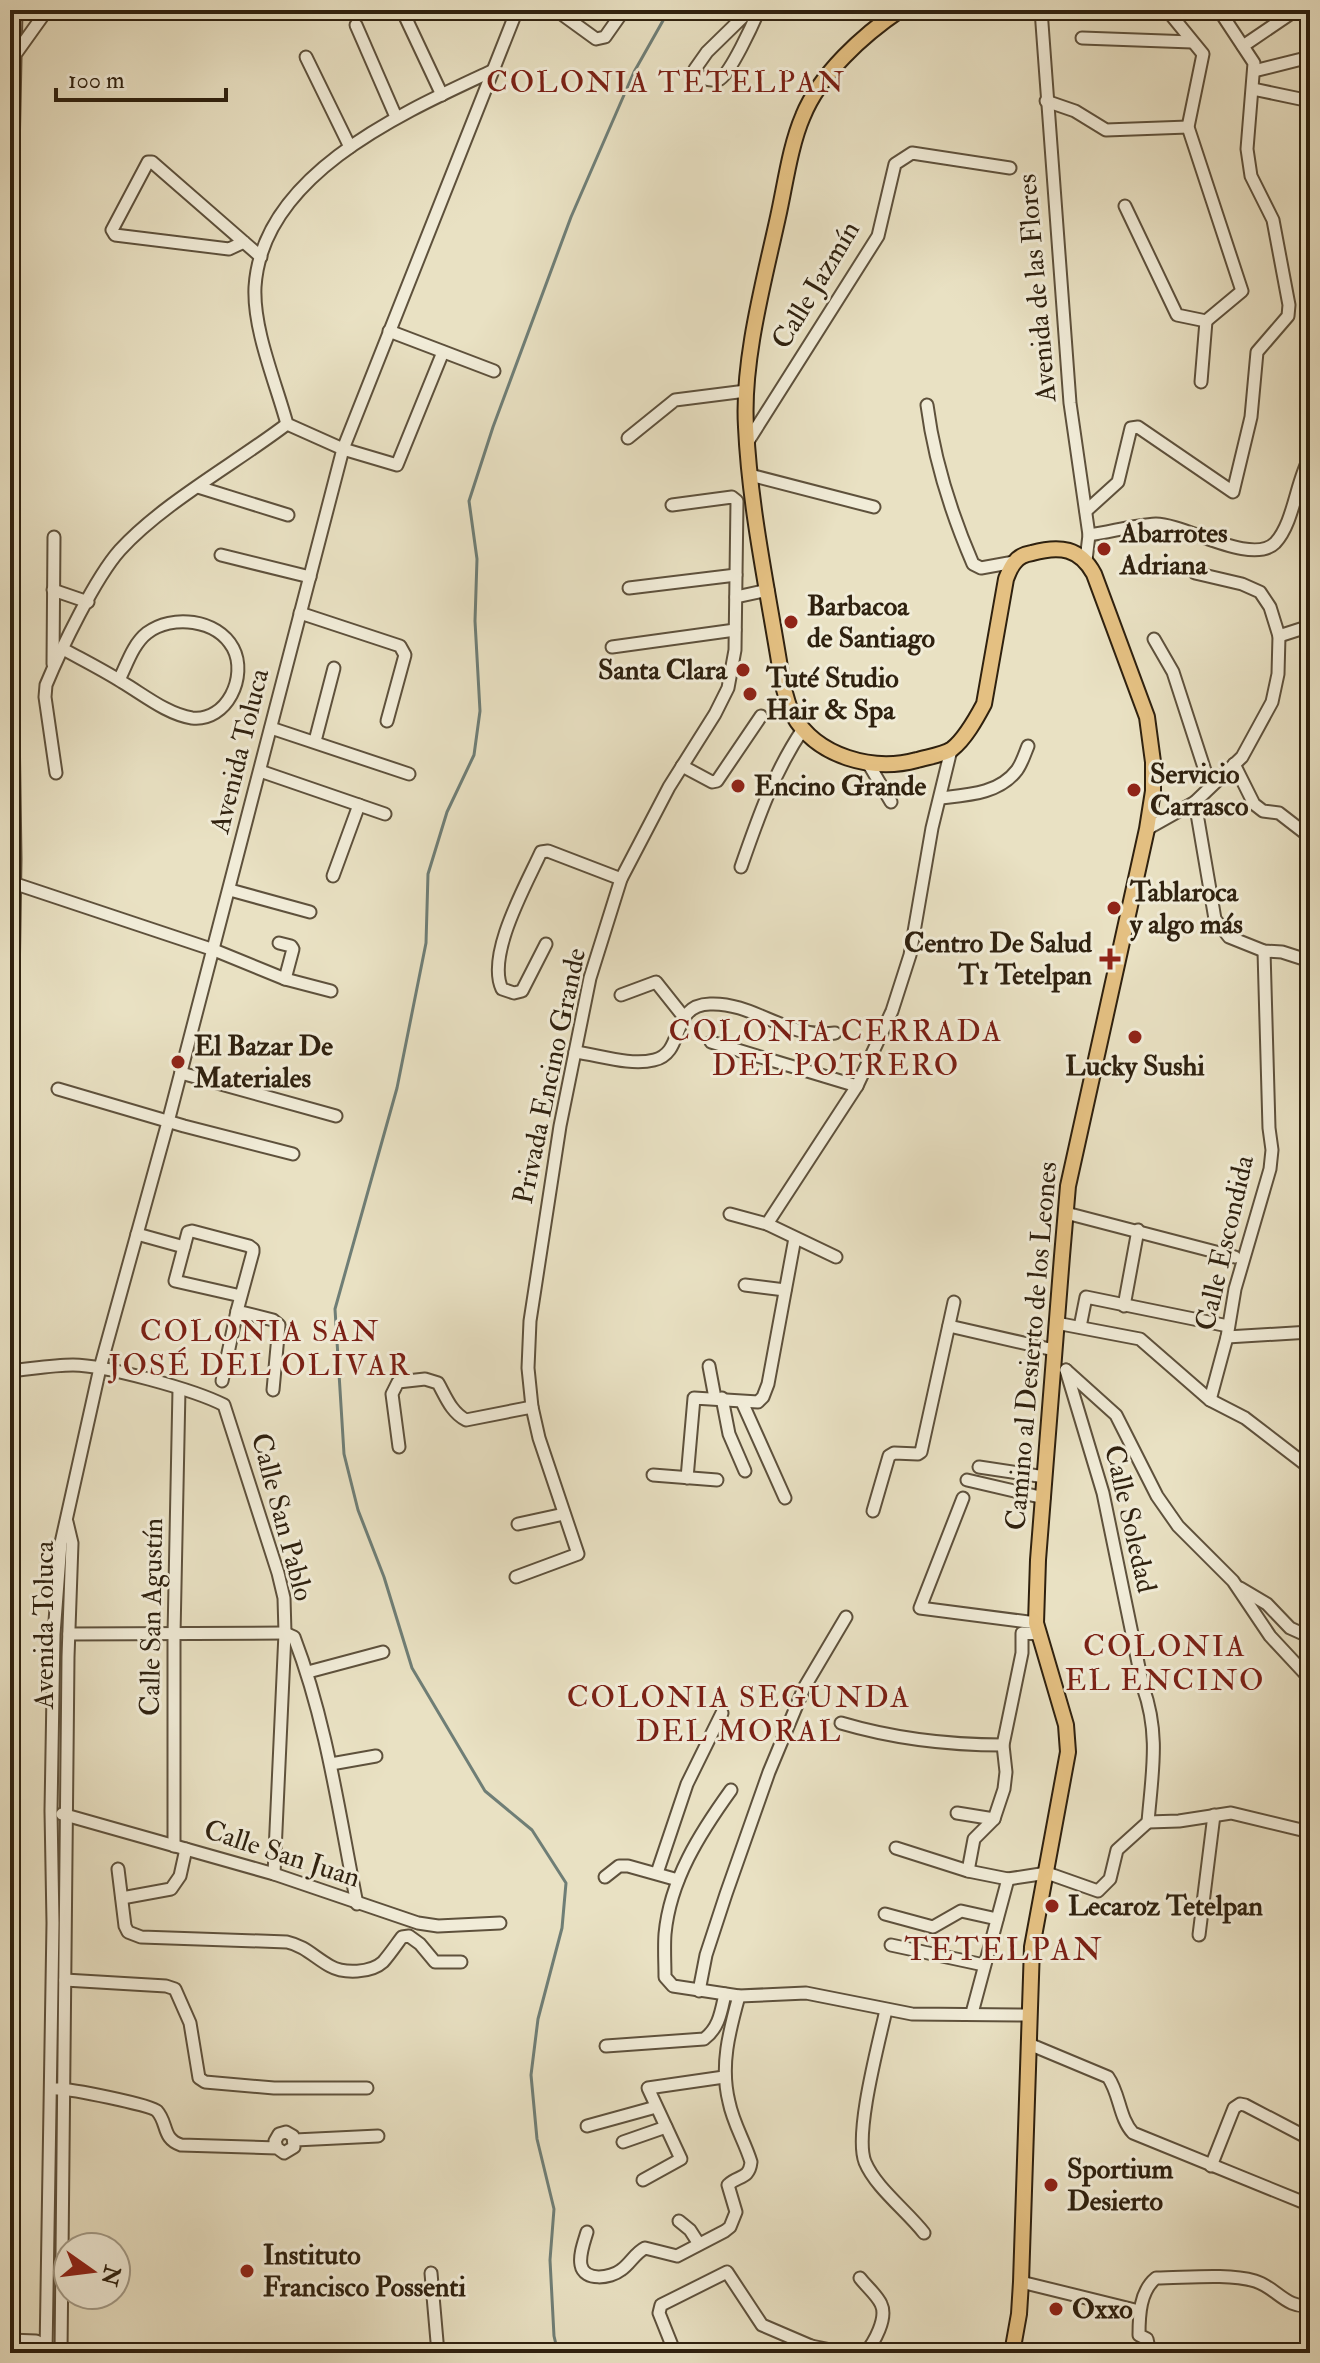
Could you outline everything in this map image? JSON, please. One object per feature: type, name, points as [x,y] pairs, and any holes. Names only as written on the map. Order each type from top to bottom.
[{"type":"main road","points":[[900,10],[872,29],[835,67],[803,116],[785,182],[746,391],[750,475],[783,686],[792,714],[803,729],[830,750],[855,761],[901,764],[951,750],[975,721],[984,704],[1006,579],[1014,562],[1023,555],[1047,549],[1066,549],[1086,560]]},
{"type":"main road","name":"Camino al Desierto de los Leones","points":[[1012,2353],[1021,2282],[1032,1947],[1068,1752],[1066,1725],[1054,1676],[1037,1629],[1038,1560],[1068,1186],[1153,791],[1147,717],[1086,560]]},
{"type":"street","points":[[10,298],[12,56],[16,10]]},
{"type":"street","points":[[12,56],[47,10]]},
{"type":"street","points":[[402,10],[442,95]]},
{"type":"street","name":"Avenida Toluca","points":[[46,2350],[54,1634],[61,1543],[100,1368],[230,890],[343,449],[517,10]]},
{"type":"street","points":[[556,10],[596,39],[605,37],[624,10]]},
{"type":"street","points":[[750,10],[707,52],[695,69],[701,78],[712,81],[722,77],[750,32],[759,10]]},
{"type":"street","name":"Avenida de las Flores","points":[[1041,10],[1070,403],[1089,535],[1086,560]]},
{"type":"street","points":[[1167,10],[1203,54],[1188,127],[1242,291],[1206,321],[1201,382]]},
{"type":"street","points":[[1243,46],[1296,10]]},
{"type":"street","points":[[1086,511],[1118,482],[1131,428],[1138,427],[1233,492],[1251,417],[1257,352],[1288,316],[1276,234],[1251,176],[1247,149],[1254,67],[1222,11]]},
{"type":"street","points":[[356,25],[396,117]]},
{"type":"street","points":[[1082,38],[1192,42]]},
{"type":"street","points":[[306,57],[350,147]]},
{"type":"street","points":[[1254,67],[1310,57]]},
{"type":"street","points":[[287,424],[258,322],[255,287],[261,257],[271,231],[287,206],[350,147],[396,117],[492,71]]},
{"type":"street","points":[[1253,89],[1310,101]]},
{"type":"street","points":[[1046,101],[1075,111],[1106,130],[1188,127]]},
{"type":"street","points":[[10,122],[13,138]]},
{"type":"street","name":"Calle Jazmín","points":[[747,443],[878,236],[895,164],[912,153],[1010,168]]},
{"type":"street","points":[[244,242],[229,249],[115,235],[112,230],[148,162],[244,242],[261,257]]},
{"type":"street","points":[[1125,206],[1177,315],[1206,321]]},
{"type":"street","points":[[389,331],[494,371]]},
{"type":"street","points":[[287,424],[343,449],[397,465],[443,352]]},
{"type":"street","points":[[628,438],[675,400],[746,391]]},
{"type":"street","points":[[927,405],[932,441],[973,564],[981,568],[1014,562]]},
{"type":"street","points":[[56,773],[46,685],[88,602],[119,551],[142,529],[287,424]]},
{"type":"street","points":[[1089,535],[1157,524],[1219,543],[1259,549],[1268,547],[1275,543],[1282,531],[1310,457]]},
{"type":"street","points":[[750,475],[874,507]]},
{"type":"street","points":[[198,487],[288,515]]},
{"type":"street","name":"Privada Encino Grande","points":[[516,1577],[578,1554],[539,1438],[528,1368],[530,1321],[560,1126],[590,978],[621,879],[728,688],[735,650],[735,498],[672,505]]},
{"type":"street","points":[[10,518],[10,1178]]},
{"type":"street","points":[[53,668],[54,537]]},
{"type":"street","points":[[221,555],[310,577]]},
{"type":"street","points":[[1147,829],[1195,802],[1242,757],[1272,702],[1278,674],[1279,636],[1270,607],[1260,592],[1242,584],[1195,573]]},
{"type":"street","points":[[629,588],[736,575]]},
{"type":"street","points":[[53,590],[88,602]]},
{"type":"street","points":[[736,597],[768,590]]},
{"type":"street","points":[[300,613],[400,646],[404,650],[387,721]]},
{"type":"street","points":[[63,649],[169,710],[191,718],[217,713],[228,703],[238,668],[234,649],[223,634],[206,625],[182,621],[165,624],[146,634],[134,648],[119,680]]},
{"type":"street","points":[[1279,636],[1310,626]]},
{"type":"street","points":[[612,647],[735,630]]},
{"type":"street","points":[[1154,639],[1173,672],[1210,786]]},
{"type":"street","points":[[315,741],[334,668]]},
{"type":"street","points":[[682,766],[712,782],[717,781],[761,716]]},
{"type":"street","points":[[271,728],[409,774]]},
{"type":"street","points":[[741,867],[779,767],[803,729]]},
{"type":"street","points":[[940,798],[979,793],[998,785],[1017,770],[1028,746]]},
{"type":"street","points":[[767,1224],[857,1086],[892,1011],[910,955],[927,856],[951,750]]},
{"type":"street","points":[[868,763],[891,802]]},
{"type":"street","points":[[1234,764],[1254,804],[1263,811],[1279,813],[1310,837]]},
{"type":"street","points":[[260,771],[385,814]]},
{"type":"street","points":[[1195,802],[1215,919],[1229,937],[1264,951],[1282,952],[1310,961]]},
{"type":"street","points":[[333,876],[359,805]]},
{"type":"street","points":[[546,944],[522,991],[514,993],[502,989],[499,970],[510,919],[541,852],[548,851],[621,879]]},
{"type":"street","points":[[12,883],[214,950],[285,979],[331,991]]},
{"type":"street","points":[[230,890],[310,912]]},
{"type":"street","points":[[279,943],[293,949],[285,979]]},
{"type":"street","name":"Calle Escondida","points":[[1210,1400],[1228,1332],[1235,1289],[1270,1169],[1272,1150],[1264,951]]},
{"type":"street","points":[[621,995],[656,982],[683,1016]]},
{"type":"street","points":[[575,1052],[656,1060],[665,1056],[674,1043],[683,1016],[698,1006],[712,1003],[734,1007],[797,1031],[819,1035],[835,1033]]},
{"type":"street","points":[[711,1042],[857,1086]]},
{"type":"street","points":[[181,1073],[336,1116]]},
{"type":"street","points":[[58,1089],[168,1122],[293,1154]]},
{"type":"street","points":[[1066,1213],[1235,1257]]},
{"type":"street","points":[[730,1214],[767,1224],[836,1257]]},
{"type":"street","points":[[1124,1306],[1138,1230]]},
{"type":"street","points":[[222,1381],[253,1252],[249,1246],[188,1232],[175,1281],[241,1296]]},
{"type":"street","points":[[137,1234],[184,1247]]},
{"type":"street","points":[[687,1478],[693,1399],[758,1402],[763,1397],[795,1238]]},
{"type":"street","points":[[745,1285],[785,1290]]},
{"type":"street","points":[[1080,1327],[1086,1297],[1228,1332],[1310,1332]]},
{"type":"street","points":[[873,1511],[891,1454],[921,1452],[954,1302]]},
{"type":"street","points":[[237,1311],[273,1320],[279,1325],[273,1390]]},
{"type":"street","points":[[1056,1323],[1140,1339],[1210,1400],[1245,1418],[1310,1468]]},
{"type":"street","points":[[949,1326],[1054,1355],[1066,1370],[1116,1415],[1157,1496],[1178,1526],[1236,1585],[1270,1636],[1310,1679]]},
{"type":"street","name":"Calle San Pablo","points":[[10,1371],[74,1365],[100,1368],[219,1402],[227,1410],[278,1573],[284,1598],[285,1633],[294,1637],[308,1672],[331,1764],[357,1904]]},
{"type":"street","points":[[709,1366],[729,1434],[745,1471]]},
{"type":"street","name":"Calle Soledad","points":[[1066,1370],[1103,1493],[1143,1687],[1152,1714],[1154,1733],[1148,1822]]},
{"type":"street","points":[[399,1447],[392,1394],[398,1382],[425,1379],[438,1383],[451,1407],[466,1420],[532,1407]]},
{"type":"street","name":"Calle San Agustín","points":[[122,1898],[171,1889],[180,1876],[174,1635],[179,1389]]},
{"type":"street","points":[[742,1402],[785,1498]]},
{"type":"street","points":[[979,1467],[1045,1477]]},
{"type":"street","points":[[653,1475],[717,1480]]},
{"type":"street","points":[[967,1480],[1044,1498]]},
{"type":"street","points":[[963,1498],[920,1608],[1037,1629]]},
{"type":"street","points":[[518,1524],[564,1514]]},
{"type":"street","name":"Avenida Toluca","points":[[61,2353],[72,1543],[67,1522]]},
{"type":"street","points":[[1236,1585],[1267,1604],[1290,1628],[1310,1637]]},
{"type":"street","points":[[699,1991],[716,1923],[769,1772],[804,1688],[846,1617]]},
{"type":"street","points":[[974,1839],[994,1819],[1000,1804],[1006,1772],[1003,1745],[1022,1653],[1022,1633],[1037,1629]]},
{"type":"street","points":[[69,1634],[285,1633],[274,1874]]},
{"type":"street","points":[[308,1672],[383,1652]]},
{"type":"street","points":[[657,1873],[687,1784],[722,1713]]},
{"type":"street","points":[[841,1723],[898,1739],[1003,1745]]},
{"type":"street","points":[[331,1764],[376,1756]]},
{"type":"street","points":[[731,1790],[708,1822],[670,1901],[665,1936],[665,1977],[673,1986],[739,1996],[806,1993],[912,2014],[1030,2015]]},
{"type":"street","points":[[984,1804],[1000,1804]]},
{"type":"street","name":"Calle San Juan","points":[[51,1811],[274,1874],[394,1916],[438,1926],[500,1923]]},
{"type":"street","points":[[957,1813],[994,1819]]},
{"type":"street","points":[[896,1848],[968,1871],[1008,1879],[1047,1873],[1098,1891],[1110,1879],[1117,1850],[1148,1822],[1231,1813],[1310,1832]]},
{"type":"street","points":[[1199,1935],[1214,1815]]},
{"type":"street","points":[[968,1871],[974,1839],[973,1816]]},
{"type":"street","points":[[605,1877],[619,1866],[678,1880]]},
{"type":"street","points":[[118,1869],[125,1926],[128,1932],[141,1937],[287,1942],[299,1944],[331,1968],[352,1972],[381,1964],[402,1937],[409,1936],[435,1962],[461,1962]]},
{"type":"street","points":[[972,2013],[1008,1879]]},
{"type":"street","points":[[885,1914],[933,1927],[961,1911],[997,1919]]},
{"type":"street","points":[[891,1945],[984,1965]]},
{"type":"street","points":[[65,1980],[175,1989],[190,2023],[199,2078],[205,2082],[274,2088],[367,2088]]},
{"type":"street","points":[[606,2046],[704,2039],[717,2024],[725,1994]]},
{"type":"street","points":[[587,2232],[580,2264],[583,2271],[592,2276],[610,2276],[619,2272],[645,2248],[671,2256],[730,2227],[736,2212],[728,2185],[746,2177],[751,2162],[729,2106],[724,2077],[739,1996]]},
{"type":"street","points":[[886,2010],[867,2097],[864,2160],[878,2183],[924,2233]]},
{"type":"street","points":[[1029,2044],[1108,2077],[1114,2085],[1129,2129],[1310,2205]]},
{"type":"street","points":[[643,2180],[681,2160],[647,2090],[649,2087],[724,2077]]},
{"type":"street","points":[[50,2095],[64,2094],[74,2089],[155,2109],[167,2137],[181,2145],[277,2148],[284,2153],[291,2151],[295,2140],[378,2136]]},
{"type":"street","points":[[1211,2166],[1234,2108],[1240,2104],[1310,2139]]},
{"type":"street","points":[[587,2126],[656,2107]]},
{"type":"street","points":[[623,2142],[666,2127]]},
{"type":"street","points":[[679,2221],[699,2244]]},
{"type":"street","points":[[675,2353],[659,2313],[661,2305],[727,2272],[762,2325],[808,2350],[846,2353]]},
{"type":"street","points":[[431,2273],[438,2353]]},
{"type":"street","points":[[860,2278],[881,2303],[882,2311],[880,2327],[865,2353]]},
{"type":"street","points":[[1150,2353],[1147,2339],[1139,2335],[1139,2311],[1147,2286],[1156,2278],[1244,2279],[1270,2288],[1288,2302],[1301,2307],[1310,2305]]},
{"type":"street","points":[[1021,2282],[1139,2311]]},
{"type":"street","points":[[10,2340],[36,2341],[46,2350]]},
{"type":"waterway","points":[[558,2353],[554,2336],[550,2260],[554,2209],[537,2139],[531,2075],[538,2019],[562,1928],[566,1883],[532,1830],[485,1791],[412,1668],[384,1577],[358,1510],[344,1454],[335,1309],[397,1088],[426,943],[428,874],[447,812],[474,755],[480,711],[475,621],[477,559],[469,501],[493,427],[571,217],[634,72],[669,10]]},
{"type":"place","name":"Abarrotes Adriana","points":[[1104,549]]},
{"type":"place","name":"Barbacoa de Santiago","points":[[791,622]]},
{"type":"place","name":"Santa Clara","points":[[743,670]]},
{"type":"place","name":"Tuté Studio Hair & Spa","points":[[750,694]]},
{"type":"place","name":"Encino Grande","points":[[738,786]]},
{"type":"place","name":"Servicio Carrasco","points":[[1134,790]]},
{"type":"place","name":"Tablaroca y algo más","points":[[1114,908]]},
{"type":"place","name":"Centro De Salud T1 Tetelpan","points":[[1110,959]]},
{"type":"place","name":"Lucky Sushi","points":[[1135,1037]]},
{"type":"place","name":"El Bazar De Materiales","points":[[178,1062]]},
{"type":"place","name":"Lecaroz Tetelpan","points":[[1052,1906]]},
{"type":"place","name":"Sportium Desierto","points":[[1051,2185]]},
{"type":"place","name":"Instituto Francisco Possenti","points":[[247,2271]]},
{"type":"place","name":"Oxxo","points":[[1056,2309]]},
{"type":"district","name":"COLONIA TETELPAN","points":[[666,82]]},
{"type":"district","name":"COLONIA CERRADA DEL POTRERO","points":[[836,1048]]},
{"type":"district","name":"COLONIA SAN JOSÉ DEL OLIVAR","points":[[260,1348]]},
{"type":"district","name":"COLONIA EL ENCINO","points":[[1165,1663]]},
{"type":"district","name":"COLONIA SEGUNDA DEL MORAL","points":[[739,1714]]},
{"type":"district","name":"TETELPAN","points":[[1004,1950]]}]
